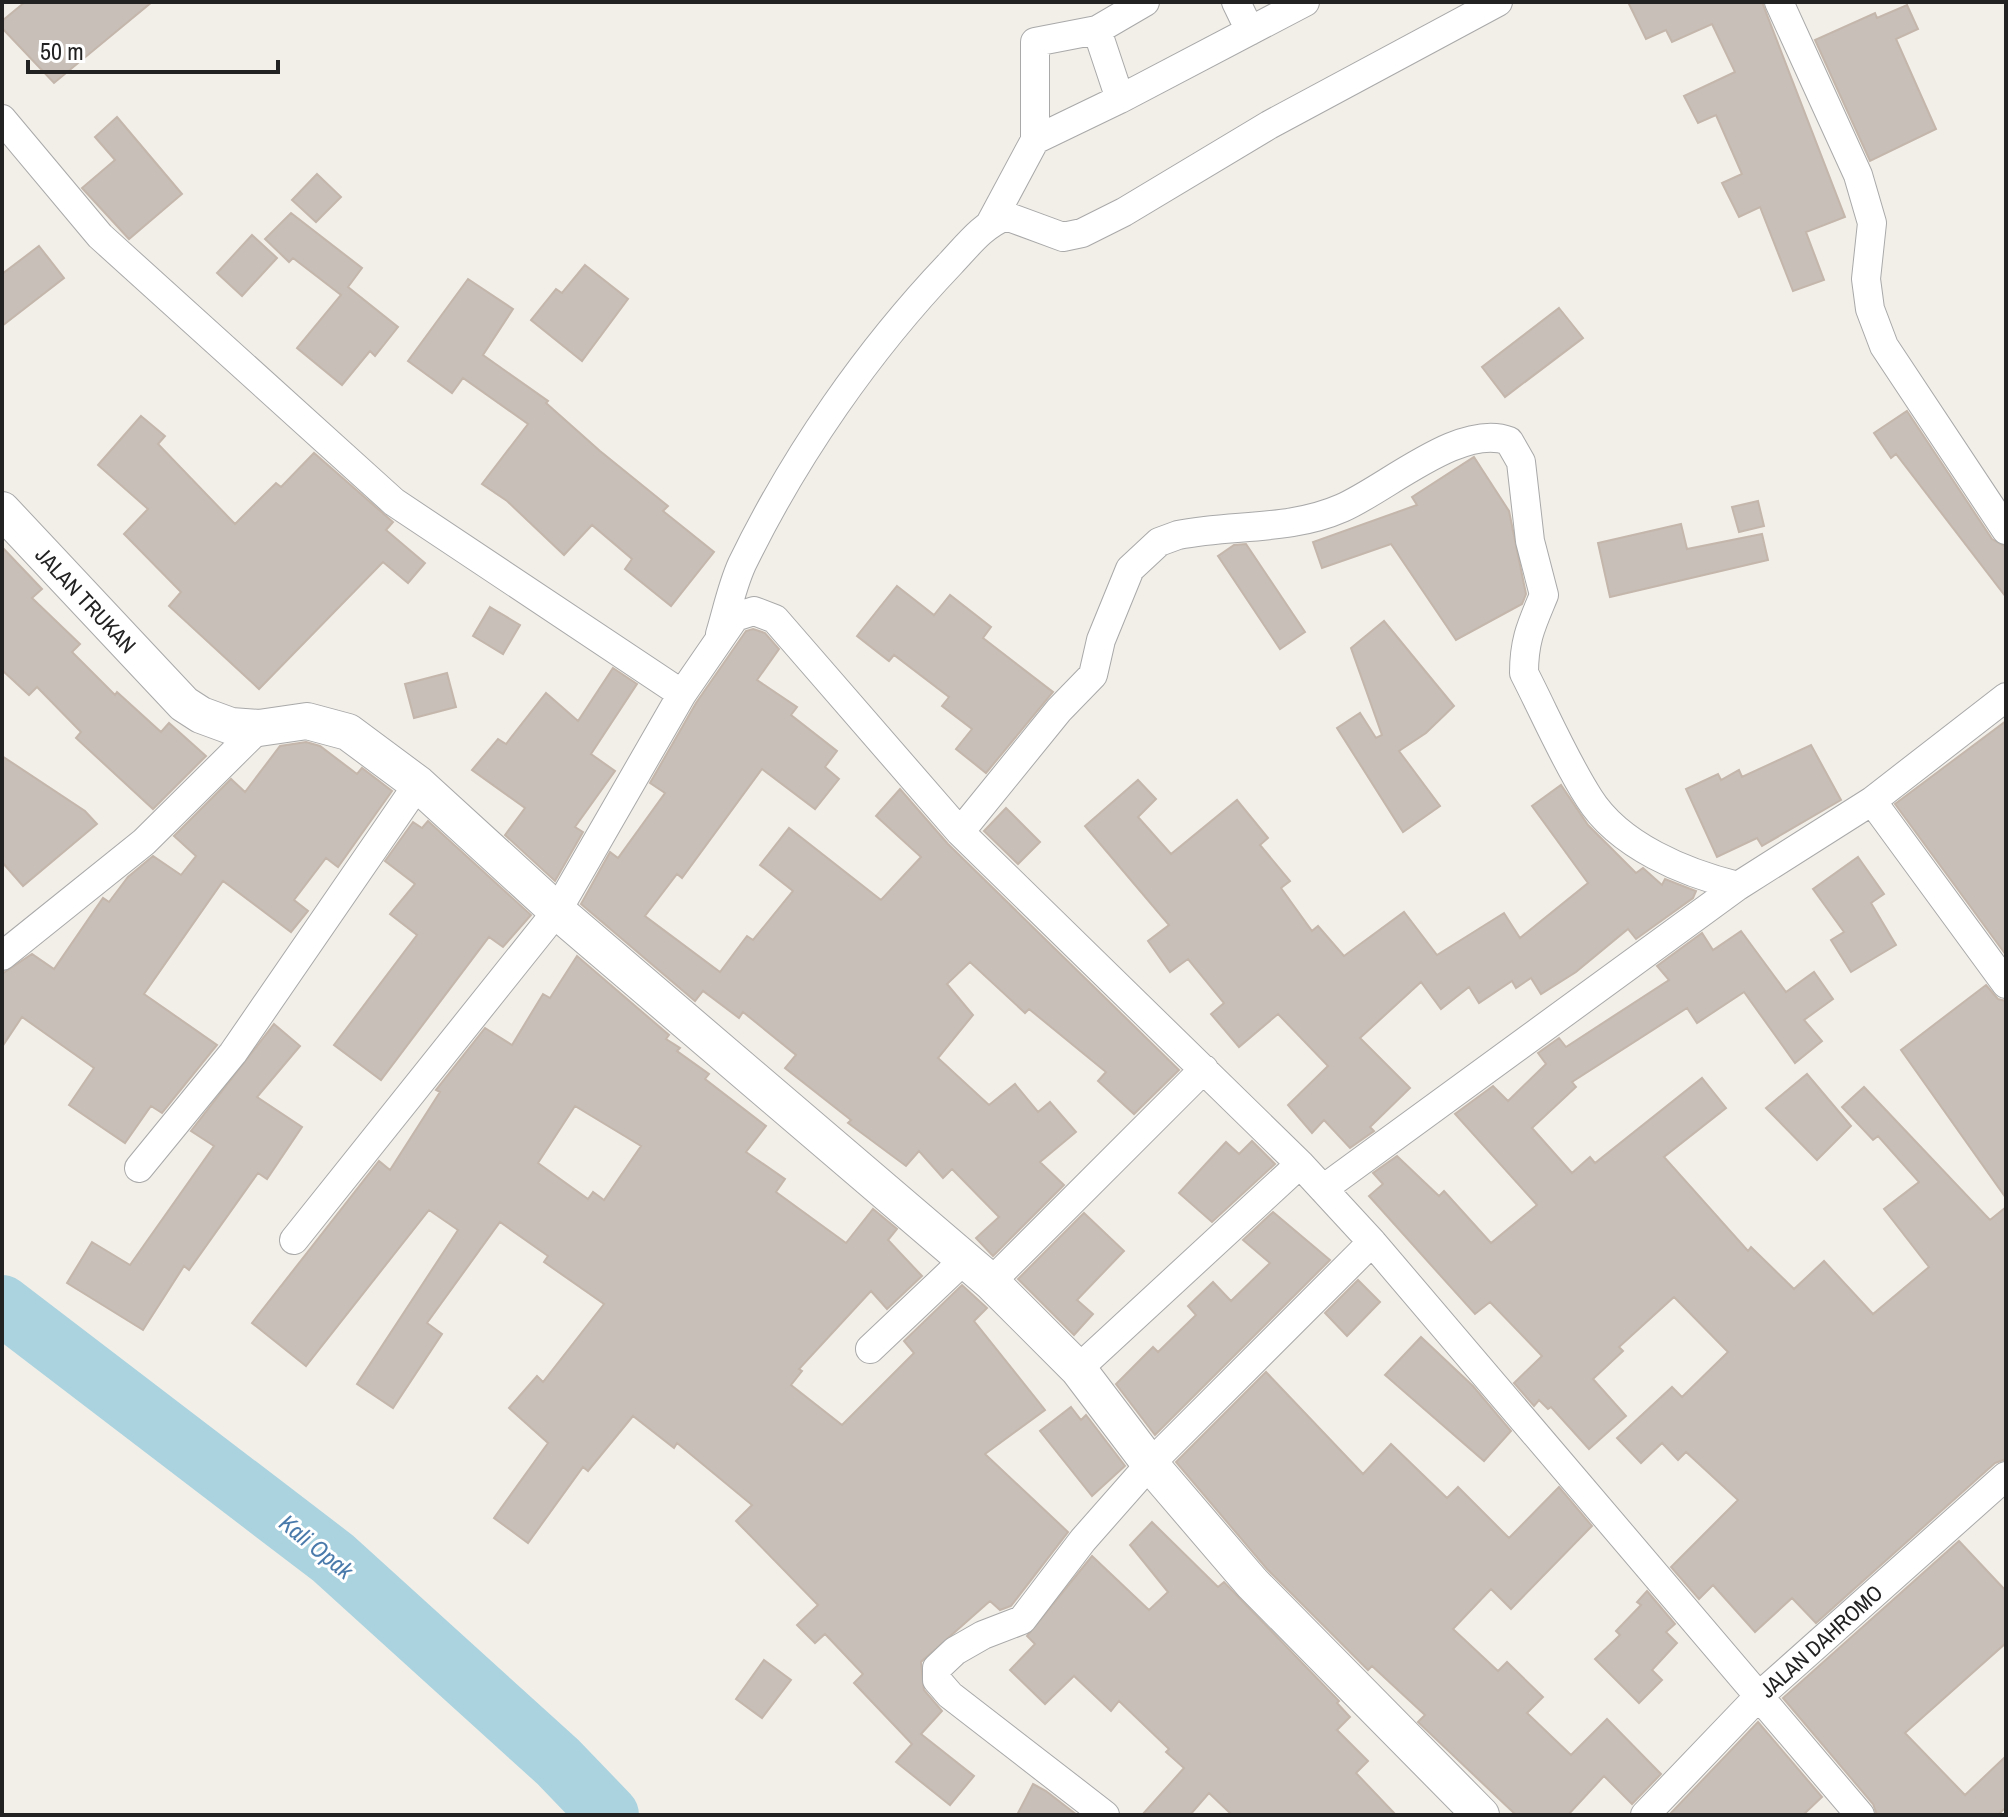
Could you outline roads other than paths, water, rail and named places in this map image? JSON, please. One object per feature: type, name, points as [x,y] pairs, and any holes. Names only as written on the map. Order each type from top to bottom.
[{"type":"street","points":[[1236,2],[1250,31]]},
{"type":"street","points":[[1035,140],[1305,2]]},
{"type":"street","points":[[991,222],[1006,216],[1063,237],[1082,233],[1124,212],[1269,125],[1498,2]]},
{"type":"street","points":[[1779,2],[1858,175],[1872,223],[1866,279],[1870,309],[1884,346],[2006,530]]},
{"type":"street","points":[[718,643],[740,568],[813,441],[858,372],[932,283],[991,222],[1035,140],[1035,42],[1097,30],[1138,5]]},
{"type":"street","points":[[1097,30],[1120,99]]},
{"type":"street","points":[[5,129],[100,236],[394,502],[682,694]]},
{"type":"street","points":[[960,832],[1059,710],[1093,675],[1101,640],[1130,569],[1142,554],[1159,542],[1178,535],[1315,518],[1343,508],[1448,450],[1482,436],[1497,436],[1509,441],[1521,462],[1530,541],[1544,595],[1532,616],[1524,650],[1524,673],[1589,799],[1611,824],[1639,845],[1697,876],[1738,886]]},
{"type":"street","name":"JALAN TRUKAN","points":[[2,510],[170,691],[201,715],[231,726],[259,728],[307,721],[348,732],[418,784],[557,911],[978,1271],[1078,1369],[1150,1464],[1252,1583],[1481,1815]]},
{"type":"street","points":[[294,1240],[557,911],[682,694],[735,617],[754,611],[775,619],[960,832],[1300,1164],[1372,1242],[1860,1815]]},
{"type":"street","points":[[1323,1189],[1738,886],[1872,801],[2006,697]]},
{"type":"street","points":[[2,956],[144,842],[259,728]]},
{"type":"street","points":[[139,1168],[233,1053],[418,784]]},
{"type":"street","points":[[1872,801],[2006,984]]},
{"type":"street","points":[[870,1349],[978,1271],[1204,1069]]},
{"type":"street","points":[[1078,1369],[1300,1164]]},
{"type":"street","points":[[1105,1815],[950,1695],[937,1680],[937,1668],[955,1651],[983,1635],[1022,1620],[1083,1540],[1150,1464],[1372,1242]]},
{"type":"street","name":"JALAN DAHROMO","points":[[1645,1815],[1758,1697],[2006,1476]]},
{"type":"waterway","name":"Kali Opak","points":[[2,1305],[333,1558],[558,1762],[609,1815]]}]
